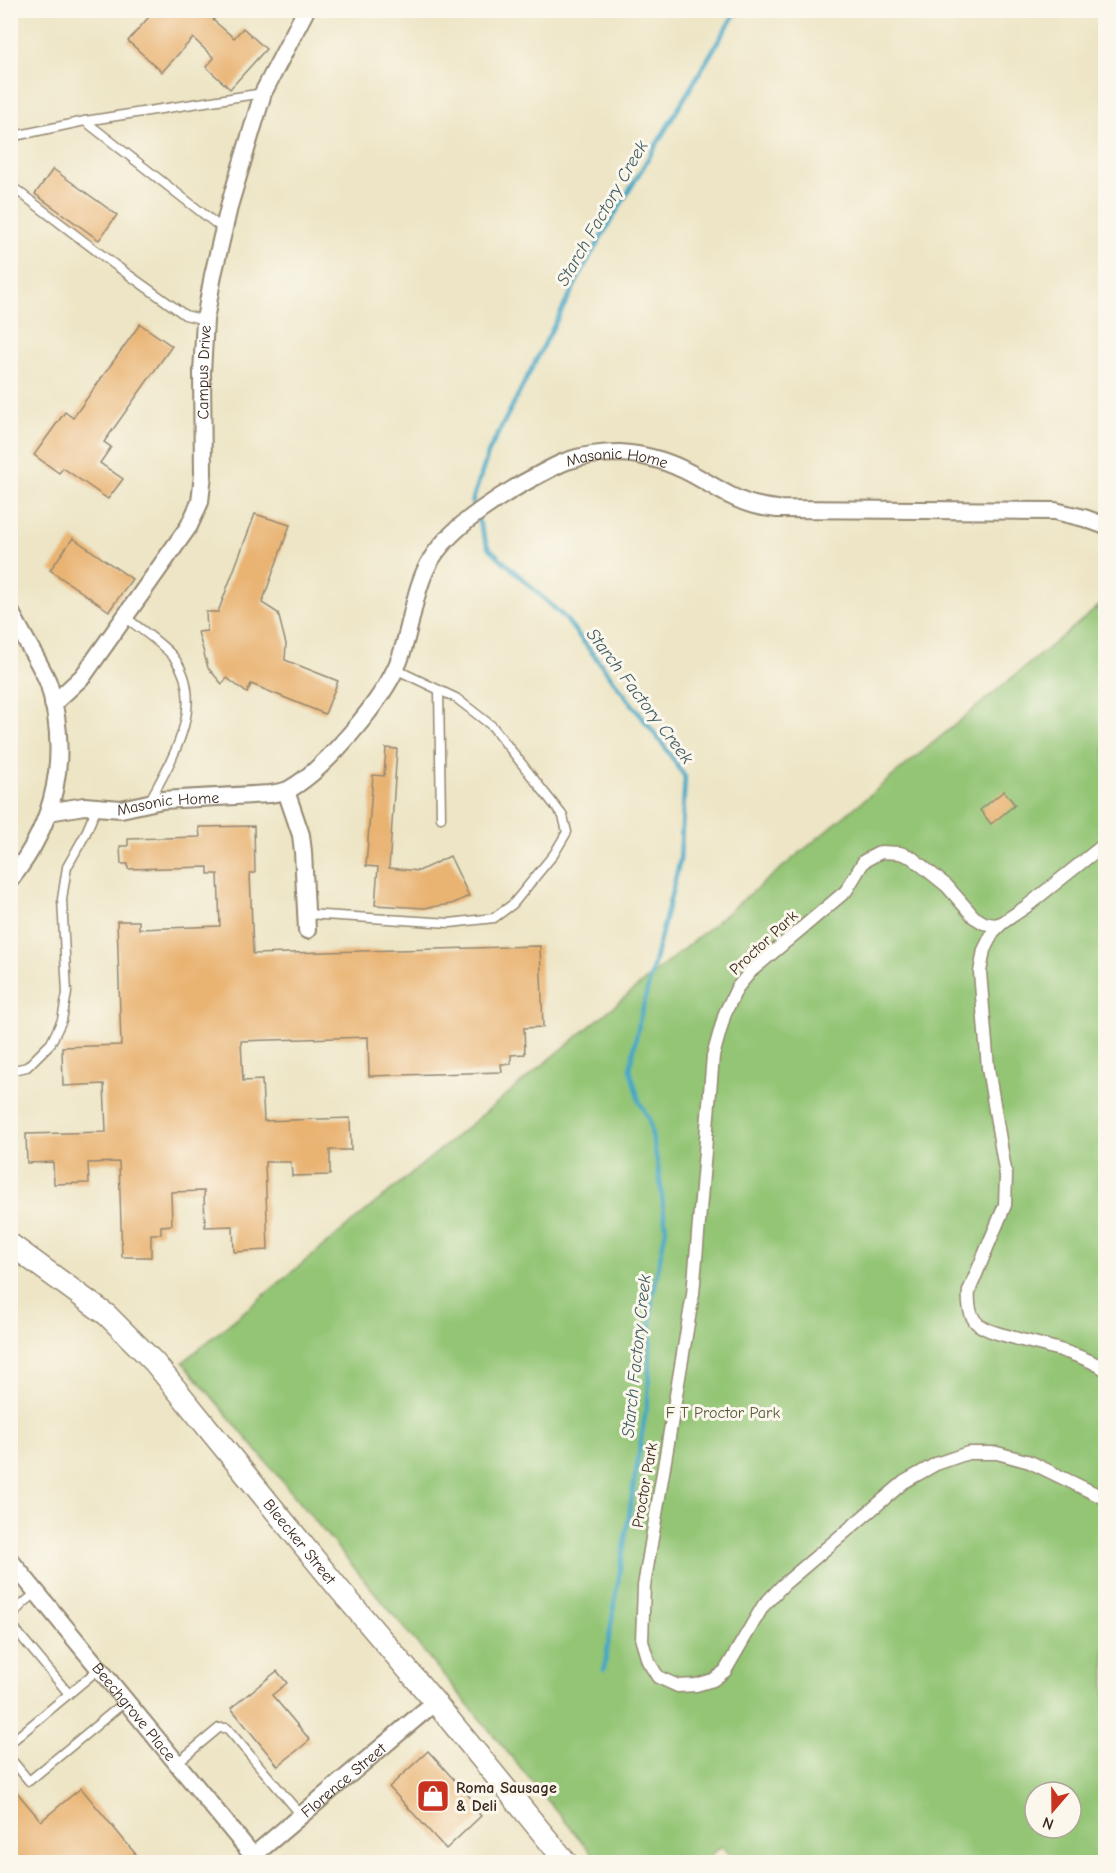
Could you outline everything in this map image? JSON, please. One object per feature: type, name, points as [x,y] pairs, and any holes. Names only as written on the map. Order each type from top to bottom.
[{"type":"street","name":"Campus Drive","points":[[53,704],[83,676],[189,526],[200,502],[203,474],[202,373],[205,320],[213,275],[230,203],[262,93],[306,10]]},
{"type":"street","name":"Masonic Home","points":[[49,812],[84,806],[121,809],[162,800],[286,791],[309,775],[351,734],[392,677],[400,659],[422,579],[431,559],[444,541],[519,485],[565,461],[598,453],[645,456],[680,468],[723,492],[754,505],[777,509],[1055,510],[1106,526]]},
{"type":"street","points":[[10,611],[48,683],[59,739],[60,764],[49,812],[25,861],[10,880]]},
{"type":"street","points":[[286,791],[301,835],[307,922]]},
{"type":"street","points":[[1106,843],[1002,923],[993,932],[984,950],[980,972],[988,1068],[1006,1176],[1005,1205],[969,1291],[968,1303],[972,1316],[979,1325],[995,1332],[1059,1350],[1106,1370]]},
{"type":"street","name":"Proctor Park","points":[[1002,923],[994,925],[984,923],[974,917],[947,886],[911,857],[900,853],[881,852],[864,861],[846,891],[751,971],[733,996],[725,1013],[713,1056],[693,1294],[644,1586],[642,1641],[648,1661],[658,1677],[678,1686],[696,1685],[713,1680],[725,1671],[763,1606],[783,1585],[904,1482],[936,1464],[968,1454],[997,1453],[1030,1462],[1106,1499]]},
{"type":"street","name":"Bleecker Street","points":[[10,1244],[107,1315],[154,1362],[566,1863]]},
{"type":"street","name":"Beechgrove Place","points":[[10,1560],[255,1859]]},
{"type":"street","name":"Florence Street","points":[[255,1859],[301,1815],[435,1702]]},
{"type":"lane","points":[[10,136],[85,121],[262,93]]},
{"type":"lane","points":[[85,121],[224,230]]},
{"type":"lane","points":[[10,185],[114,266],[185,315],[205,320]]},
{"type":"lane","points":[[125,617],[174,657],[185,678],[188,705],[186,721],[165,772],[148,803]]},
{"type":"lane","points":[[307,922],[450,922],[494,918],[513,904],[554,854],[567,832],[563,816],[492,726],[456,698],[395,669]]},
{"type":"lane","points":[[439,690],[441,818]]},
{"type":"lane","points":[[10,1069],[27,1067],[51,1043],[62,1020],[67,993],[62,899],[67,867],[97,807]]},
{"type":"lane","points":[[37,1592],[13,1614],[14,1628],[69,1694]]},
{"type":"lane","points":[[10,1743],[100,1668]]},
{"type":"lane","points":[[10,1758],[29,1780],[126,1701]]},
{"type":"lane","points":[[177,1763],[219,1728],[227,1728],[301,1815]]},
{"type":"green space","name":"F T Proctor Park","points":[[1105,601],[1105,1862],[736,1862],[722,1846],[702,1862],[599,1862],[183,1362]]},
{"type":"building","points":[[155,10],[222,10],[213,20],[234,38],[243,28],[266,49],[230,89],[206,67],[214,58],[193,38],[162,72],[128,41]]},
{"type":"building","points":[[53,169],[117,215],[99,240],[35,194]]},
{"type":"building","points":[[140,324],[172,346],[104,442],[111,447],[100,463],[123,479],[108,499],[63,468],[59,473],[34,455],[65,412],[73,418]]},
{"type":"building","points":[[255,514],[290,525],[262,603],[278,613],[286,644],[285,660],[338,681],[325,714],[251,684],[247,693],[227,678],[222,684],[208,668],[198,632],[207,631],[206,612],[218,612]]},
{"type":"building","points":[[73,538],[132,579],[109,611],[50,570]]},
{"type":"building","points":[[386,748],[397,749],[389,868],[419,871],[450,856],[469,896],[452,904],[424,908],[375,905],[378,867],[366,866],[373,775],[384,776]]},
{"type":"building","points":[[1004,791],[1015,805],[991,824],[980,810]]},
{"type":"building","points":[[254,826],[255,873],[250,873],[253,954],[540,946],[543,1027],[524,1028],[525,1054],[511,1055],[511,1064],[501,1064],[502,1072],[369,1076],[368,1037],[241,1041],[243,1081],[262,1080],[264,1121],[350,1118],[351,1150],[330,1150],[330,1175],[292,1176],[291,1162],[265,1162],[268,1250],[234,1252],[233,1226],[205,1227],[204,1191],[171,1192],[172,1225],[161,1226],[161,1234],[151,1234],[151,1257],[122,1257],[119,1162],[88,1163],[89,1183],[54,1184],[53,1162],[27,1163],[26,1134],[106,1132],[104,1084],[63,1086],[62,1047],[121,1045],[117,921],[139,921],[139,929],[220,926],[218,874],[208,874],[208,867],[128,869],[128,864],[121,864],[120,846],[128,846],[128,839],[200,837],[199,827]]},
{"type":"building","points":[[277,1671],[287,1683],[272,1695],[310,1740],[278,1766],[231,1708]]},
{"type":"building","name":"Roma Sausage & Deli","points":[[428,1751],[477,1805],[474,1808],[481,1816],[446,1849],[389,1787]]},
{"type":"building","points":[[10,1784],[41,1821],[81,1788],[143,1863],[10,1863]]},
{"type":"waterway","name":"Starch Factory Creek","points":[[474,509],[472,502],[489,451],[591,254],[737,10]]},
{"type":"waterway","name":"Starch Factory Creek","points":[[477,517],[488,547],[565,618],[662,743],[685,777],[680,860],[639,1023],[630,1069],[639,1101],[649,1119],[666,1229],[652,1299],[648,1397],[604,1669]]},
{"type":"place","name":"Roma Sausage & Deli","points":[[433,1796]]}]
